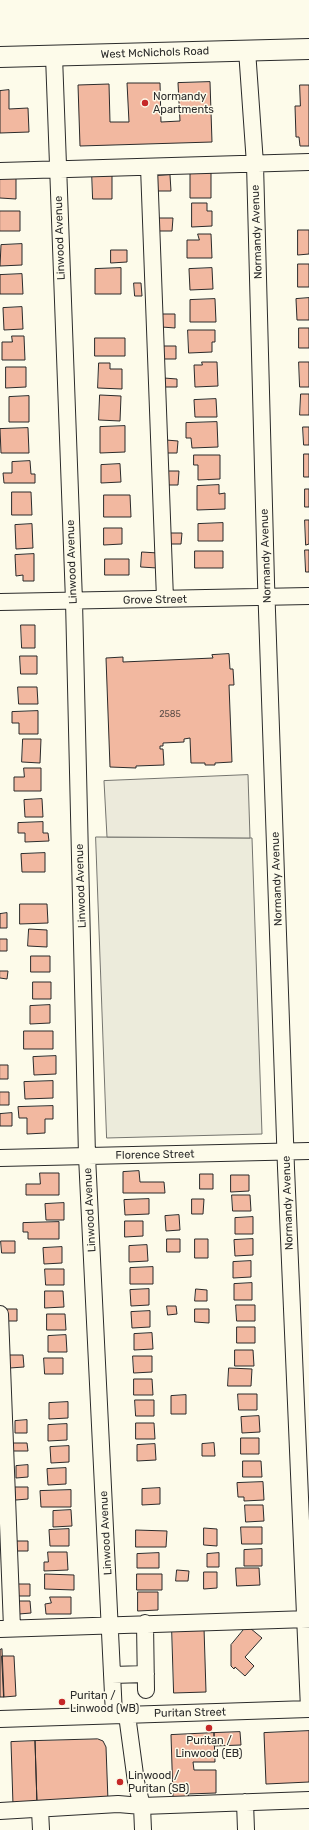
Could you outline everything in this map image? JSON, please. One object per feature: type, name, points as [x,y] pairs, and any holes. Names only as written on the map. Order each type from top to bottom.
[{"type":"main road","name":"West McNichols Road","points":[[0,57],[309,48]]},
{"type":"street","name":"Normandy Avenue","points":[[247,50],[255,164],[267,597],[286,1152],[307,1619],[309,1709]]},
{"type":"street","name":"Linwood Avenue","points":[[54,56],[74,601],[87,1156],[112,1675],[142,1806],[143,1830]]},
{"type":"street","points":[[0,171],[309,162]]},
{"type":"street","points":[[148,167],[165,599]]},
{"type":"street","name":"Grove Street","points":[[0,602],[309,596]]},
{"type":"street","name":"Florence Street","points":[[0,1158],[309,1151]]},
{"type":"street","points":[[0,1314],[6,1629],[110,1624],[307,1619]]},
{"type":"street","points":[[112,1675],[146,1682],[145,1623]]},
{"type":"street","name":"Puritan Street","points":[[0,1719],[309,1709]]},
{"type":"street","points":[[0,1811],[40,1810],[118,1804],[142,1806],[309,1800]]},
{"type":"street","points":[[245,1802],[246,1830]]},
{"type":"street","points":[[40,1810],[41,1830]]},
{"type":"shaded area","points":[[248,775],[250,838],[107,837],[104,781]]},
{"type":"shaded area","points":[[96,837],[252,838],[262,1134],[107,1138]]},
{"type":"building","name":"Normandy Apartments","points":[[210,82],[212,142],[80,146],[78,85],[109,84],[110,122],[129,122],[127,83],[160,83],[161,122],[180,121],[178,83]]},
{"type":"building","points":[[300,85],[309,85],[309,146],[300,146],[299,137],[296,137],[295,106],[300,106]]},
{"type":"building","points":[[9,90],[9,109],[28,108],[29,132],[0,133],[0,91]]},
{"type":"building","points":[[92,172],[112,172],[112,199],[93,199]]},
{"type":"building","points":[[211,173],[211,198],[190,198],[190,174]]},
{"type":"building","points":[[170,175],[171,191],[156,191],[155,176]]},
{"type":"building","points":[[0,177],[16,177],[16,199],[0,198]]},
{"type":"building","points":[[192,203],[207,203],[207,211],[212,211],[212,226],[192,227]]},
{"type":"building","points":[[0,211],[20,211],[20,231],[0,231]]},
{"type":"building","points":[[158,218],[173,218],[172,231],[157,231]]},
{"type":"building","points":[[298,230],[309,230],[309,254],[298,255]]},
{"type":"building","points":[[198,234],[211,234],[212,258],[187,258],[187,240],[199,240]]},
{"type":"building","points":[[22,244],[22,265],[0,266],[1,245]]},
{"type":"building","points":[[111,250],[127,250],[127,262],[111,263]]},
{"type":"building","points":[[298,264],[309,264],[309,287],[298,287]]},
{"type":"building","points":[[121,268],[121,294],[95,294],[95,269]]},
{"type":"building","points":[[212,268],[213,289],[190,290],[189,269]]},
{"type":"building","points":[[22,274],[23,294],[0,294],[0,275]]},
{"type":"building","points":[[134,283],[141,283],[142,296],[135,296]]},
{"type":"building","points":[[309,298],[309,320],[297,320],[296,299]]},
{"type":"building","points":[[215,299],[216,322],[190,322],[190,300]]},
{"type":"building","points":[[22,307],[23,329],[4,330],[3,308]]},
{"type":"building","points":[[162,314],[175,314],[175,328],[162,327]]},
{"type":"building","points":[[299,328],[309,328],[309,348],[299,348]]},
{"type":"building","points":[[188,330],[215,330],[215,342],[212,342],[212,352],[189,353]]},
{"type":"building","points":[[12,336],[24,336],[25,360],[2,360],[2,342],[12,342]]},
{"type":"building","points":[[95,338],[125,338],[125,356],[95,356]]},
{"type":"building","points":[[162,346],[176,346],[176,359],[163,359]]},
{"type":"building","points":[[202,362],[217,362],[218,386],[195,387],[194,365],[202,365]]},
{"type":"building","points":[[299,362],[309,362],[309,387],[300,387]]},
{"type":"building","points":[[99,363],[110,363],[110,369],[122,369],[122,389],[98,388]]},
{"type":"building","points":[[6,367],[26,367],[26,387],[6,388]]},
{"type":"building","points":[[164,378],[177,379],[177,387],[163,387]]},
{"type":"building","points":[[301,394],[309,394],[309,415],[300,415]]},
{"type":"building","points":[[100,395],[121,396],[120,421],[99,420]]},
{"type":"building","points":[[29,396],[29,422],[9,422],[9,397]]},
{"type":"building","points":[[216,399],[217,417],[195,417],[194,400]]},
{"type":"building","points":[[217,422],[218,447],[192,448],[191,438],[186,438],[186,423]]},
{"type":"building","points":[[125,426],[125,452],[100,453],[100,427]]},
{"type":"building","points":[[303,427],[309,427],[309,445],[304,445]]},
{"type":"building","points":[[28,428],[29,453],[1,453],[0,429]]},
{"type":"building","points":[[166,440],[178,441],[177,453],[165,453]]},
{"type":"building","points":[[304,454],[309,454],[309,477],[304,477]]},
{"type":"building","points":[[194,455],[220,455],[220,479],[198,480],[198,465],[194,465]]},
{"type":"building","points":[[30,461],[31,474],[35,474],[35,483],[4,483],[3,473],[12,473],[12,462]]},
{"type":"building","points":[[120,464],[121,482],[101,483],[101,465]]},
{"type":"building","points":[[166,471],[179,471],[178,485],[166,485]]},
{"type":"building","points":[[219,485],[219,494],[225,493],[225,509],[197,510],[197,486]]},
{"type":"building","points":[[305,489],[309,489],[309,507],[305,507]]},
{"type":"building","points":[[12,492],[31,492],[32,515],[12,515]]},
{"type":"building","points":[[104,495],[130,495],[131,517],[104,517]]},
{"type":"building","points":[[305,520],[309,520],[309,544],[306,545]]},
{"type":"building","points":[[223,523],[223,541],[198,541],[198,524]]},
{"type":"building","points":[[32,524],[33,548],[16,549],[15,525]]},
{"type":"building","points":[[104,528],[122,528],[122,544],[104,545]]},
{"type":"building","points":[[169,533],[182,533],[181,544],[169,544]]},
{"type":"building","points":[[305,550],[309,550],[309,572],[306,572]]},
{"type":"building","points":[[195,551],[223,551],[223,568],[195,568]]},
{"type":"building","points":[[142,552],[158,553],[157,568],[141,567]]},
{"type":"building","points":[[34,554],[34,581],[23,581],[23,575],[16,576],[15,555]]},
{"type":"building","points":[[105,559],[129,559],[129,575],[105,575]]},
{"type":"building","points":[[21,625],[35,625],[35,648],[22,648]]},
{"type":"building","points":[[229,654],[230,669],[233,669],[234,685],[229,685],[232,762],[215,763],[215,765],[191,763],[190,738],[184,739],[184,742],[163,743],[163,746],[160,746],[160,749],[163,749],[164,765],[136,766],[136,768],[110,767],[106,658],[123,657],[123,662],[213,658],[212,655]]},
{"type":"building","points":[[20,656],[37,656],[37,674],[21,674]]},
{"type":"building","points":[[18,687],[37,687],[38,704],[19,704]]},
{"type":"building","points":[[38,711],[38,734],[19,734],[19,723],[12,723],[12,712]]},
{"type":"building","points":[[23,739],[41,739],[40,763],[22,762]]},
{"type":"building","points":[[24,768],[41,768],[41,791],[14,791],[14,777],[24,777]]},
{"type":"building","points":[[42,799],[43,817],[25,817],[24,800]]},
{"type":"building","points":[[43,822],[43,833],[48,833],[49,841],[25,842],[25,833],[18,833],[18,823]]},
{"type":"building","points":[[45,853],[45,872],[22,872],[21,854]]},
{"type":"building","points":[[20,904],[47,904],[48,923],[20,924]]},
{"type":"building","points":[[7,913],[7,928],[0,928],[0,914]]},
{"type":"building","points":[[29,929],[47,930],[47,947],[28,946]]},
{"type":"building","points":[[0,939],[7,939],[7,951],[0,951]]},
{"type":"building","points":[[31,956],[50,956],[50,972],[31,972]]},
{"type":"building","points":[[0,971],[8,971],[7,979],[0,978]]},
{"type":"building","points":[[33,982],[51,982],[51,999],[33,999]]},
{"type":"building","points":[[50,1005],[50,1023],[30,1024],[30,1006]]},
{"type":"building","points":[[24,1031],[53,1031],[53,1049],[24,1049]]},
{"type":"building","points":[[56,1056],[56,1074],[34,1075],[33,1057]]},
{"type":"building","points":[[0,1065],[8,1065],[8,1079],[0,1079]]},
{"type":"building","points":[[53,1081],[53,1098],[25,1099],[24,1082]]},
{"type":"building","points":[[0,1092],[9,1092],[9,1105],[0,1105]]},
{"type":"building","points":[[53,1106],[53,1119],[45,1119],[45,1133],[27,1134],[27,1118],[19,1118],[18,1107]]},
{"type":"building","points":[[12,1113],[12,1126],[0,1126],[0,1114]]},
{"type":"building","points":[[139,1171],[140,1182],[164,1182],[165,1193],[123,1193],[123,1172]]},
{"type":"building","points":[[40,1173],[59,1173],[59,1195],[26,1195],[26,1184],[40,1184]]},
{"type":"building","points":[[200,1174],[213,1174],[213,1189],[200,1189]]},
{"type":"building","points":[[231,1175],[249,1175],[249,1191],[231,1192]]},
{"type":"building","points":[[232,1195],[250,1195],[251,1211],[233,1211]]},
{"type":"building","points":[[149,1199],[149,1214],[125,1215],[124,1200]]},
{"type":"building","points":[[192,1199],[204,1199],[203,1214],[192,1214]]},
{"type":"building","points":[[64,1203],[64,1220],[46,1220],[45,1204]]},
{"type":"building","points":[[179,1215],[180,1230],[166,1231],[165,1216]]},
{"type":"building","points":[[253,1217],[253,1234],[235,1234],[235,1218]]},
{"type":"building","points":[[125,1221],[143,1221],[143,1236],[125,1237]]},
{"type":"building","points":[[59,1222],[59,1239],[28,1239],[28,1232],[23,1232],[23,1223]]},
{"type":"building","points":[[167,1239],[180,1239],[180,1252],[167,1252]]},
{"type":"building","points":[[195,1239],[208,1239],[208,1258],[195,1258]]},
{"type":"building","points":[[253,1239],[253,1255],[235,1256],[234,1240]]},
{"type":"building","points":[[1,1241],[15,1241],[15,1253],[2,1253]]},
{"type":"building","points":[[147,1245],[148,1261],[129,1262],[129,1246]]},
{"type":"building","points":[[62,1247],[62,1263],[44,1264],[43,1248]]},
{"type":"building","points":[[251,1261],[251,1277],[233,1278],[233,1262]]},
{"type":"building","points":[[153,1267],[153,1284],[130,1284],[130,1268]]},
{"type":"building","points":[[45,1269],[64,1269],[64,1285],[46,1285]]},
{"type":"building","points":[[252,1283],[252,1300],[234,1300],[234,1284]]},
{"type":"building","points":[[149,1289],[149,1305],[131,1306],[130,1290]]},
{"type":"building","points":[[196,1289],[207,1290],[207,1301],[195,1301]]},
{"type":"building","points":[[45,1291],[63,1291],[64,1307],[45,1308]]},
{"type":"building","points":[[236,1305],[255,1305],[255,1321],[237,1321]]},
{"type":"building","points":[[167,1306],[176,1306],[177,1314],[168,1315]]},
{"type":"building","points":[[4,1309],[17,1309],[17,1321],[5,1321]]},
{"type":"building","points":[[195,1309],[209,1309],[209,1323],[195,1322]]},
{"type":"building","points":[[150,1311],[150,1327],[132,1328],[131,1312]]},
{"type":"building","points":[[47,1314],[65,1314],[66,1330],[47,1330]]},
{"type":"building","points":[[237,1327],[255,1327],[255,1343],[237,1343]]},
{"type":"building","points":[[152,1333],[153,1349],[134,1350],[134,1334]]},
{"type":"building","points":[[66,1335],[67,1352],[48,1352],[48,1336]]},
{"type":"building","points":[[235,1350],[253,1350],[254,1366],[235,1366]]},
{"type":"building","points":[[9,1355],[23,1355],[24,1367],[10,1368]]},
{"type":"building","points":[[133,1356],[152,1356],[152,1372],[134,1373]]},
{"type":"building","points":[[44,1358],[63,1358],[63,1374],[45,1374]]},
{"type":"building","points":[[229,1368],[252,1369],[251,1386],[228,1386]]},
{"type":"building","points":[[134,1379],[152,1379],[153,1395],[134,1395]]},
{"type":"building","points":[[238,1394],[257,1394],[257,1410],[239,1410]]},
{"type":"building","points":[[186,1395],[186,1414],[171,1414],[171,1396]]},
{"type":"building","points":[[135,1400],[154,1400],[154,1416],[136,1416]]},
{"type":"building","points":[[68,1402],[68,1418],[49,1419],[49,1403]]},
{"type":"building","points":[[259,1416],[260,1432],[242,1433],[241,1417]]},
{"type":"building","points":[[27,1420],[27,1433],[15,1433],[15,1421]]},
{"type":"building","points":[[136,1423],[154,1423],[155,1439],[136,1439]]},
{"type":"building","points":[[67,1424],[67,1440],[48,1441],[48,1425]]},
{"type":"building","points":[[241,1438],[259,1438],[259,1454],[241,1454]]},
{"type":"building","points":[[13,1443],[27,1443],[28,1451],[13,1451]]},
{"type":"building","points":[[214,1443],[215,1456],[202,1456],[202,1444]]},
{"type":"building","points":[[155,1444],[156,1460],[137,1461],[137,1445]]},
{"type":"building","points":[[69,1446],[69,1462],[51,1463],[50,1447]]},
{"type":"building","points":[[243,1461],[261,1461],[262,1477],[243,1477]]},
{"type":"building","points":[[28,1465],[28,1477],[16,1478],[16,1466]]},
{"type":"building","points":[[66,1468],[66,1484],[48,1485],[47,1469]]},
{"type":"building","points":[[263,1482],[264,1500],[244,1501],[244,1497],[238,1497],[237,1483]]},
{"type":"building","points":[[15,1487],[28,1487],[28,1499],[16,1500]]},
{"type":"building","points":[[160,1488],[160,1504],[142,1505],[142,1489]]},
{"type":"building","points":[[71,1490],[71,1507],[41,1507],[40,1491]]},
{"type":"building","points":[[245,1505],[263,1505],[264,1521],[246,1522]]},
{"type":"building","points":[[71,1510],[72,1526],[53,1527],[53,1511]]},
{"type":"building","points":[[241,1527],[262,1527],[262,1544],[242,1544]]},
{"type":"building","points":[[204,1528],[217,1529],[217,1546],[204,1545]]},
{"type":"building","points":[[69,1529],[69,1546],[50,1546],[49,1530]]},
{"type":"building","points":[[136,1530],[167,1531],[166,1547],[136,1547]]},
{"type":"building","points":[[14,1541],[28,1541],[28,1551],[14,1551]]},
{"type":"building","points":[[262,1549],[262,1566],[244,1566],[244,1550]]},
{"type":"building","points":[[48,1552],[67,1552],[68,1570],[44,1571],[44,1562],[48,1562]]},
{"type":"building","points":[[159,1553],[159,1568],[137,1568],[137,1554]]},
{"type":"building","points":[[219,1553],[219,1567],[207,1567],[207,1554]]},
{"type":"building","points":[[236,1568],[259,1568],[260,1585],[237,1586]]},
{"type":"building","points":[[177,1570],[189,1571],[188,1581],[176,1581]]},
{"type":"building","points":[[204,1572],[217,1572],[217,1588],[204,1589]]},
{"type":"building","points":[[45,1574],[74,1575],[74,1590],[45,1589]]},
{"type":"building","points":[[137,1574],[162,1574],[162,1590],[137,1590]]},
{"type":"building","points":[[18,1584],[30,1584],[30,1596],[18,1596]]},
{"type":"building","points":[[138,1592],[158,1592],[158,1610],[138,1611]]},
{"type":"building","points":[[50,1597],[71,1597],[71,1614],[46,1614],[45,1604],[51,1603]]},
{"type":"building","points":[[18,1601],[30,1601],[31,1613],[19,1614]]},
{"type":"building","points":[[246,1627],[250,1628],[262,1638],[245,1657],[254,1666],[245,1676],[235,1667],[234,1669],[231,1666],[231,1645]]},
{"type":"building","points":[[172,1628],[204,1628],[206,1692],[174,1693]]},
{"type":"building","points":[[2,1649],[4,1697],[0,1697],[0,1650]]},
{"type":"building","points":[[2,1656],[14,1656],[16,1696],[4,1697]]},
{"type":"building","points":[[309,1731],[309,1782],[266,1784],[264,1733]]},
{"type":"building","points":[[240,1732],[241,1745],[214,1746],[214,1733]]},
{"type":"building","points":[[214,1733],[215,1762],[193,1762],[194,1770],[216,1770],[216,1793],[188,1794],[189,1797],[173,1797],[171,1735]]},
{"type":"building","points":[[98,1739],[103,1741],[106,1747],[108,1801],[37,1804],[35,1741]]},
{"type":"building","points":[[35,1741],[37,1804],[13,1805],[11,1742]]},
{"type":"place","name":"Normandy Apartments","points":[[145,103]]},
{"type":"place","name":"Puritan / Linwood (WB)","points":[[62,1702]]},
{"type":"place","name":"Puritan / Linwood (EB)","points":[[209,1728]]},
{"type":"place","name":"Linwood / Puritan (SB)","points":[[120,1782]]}]
